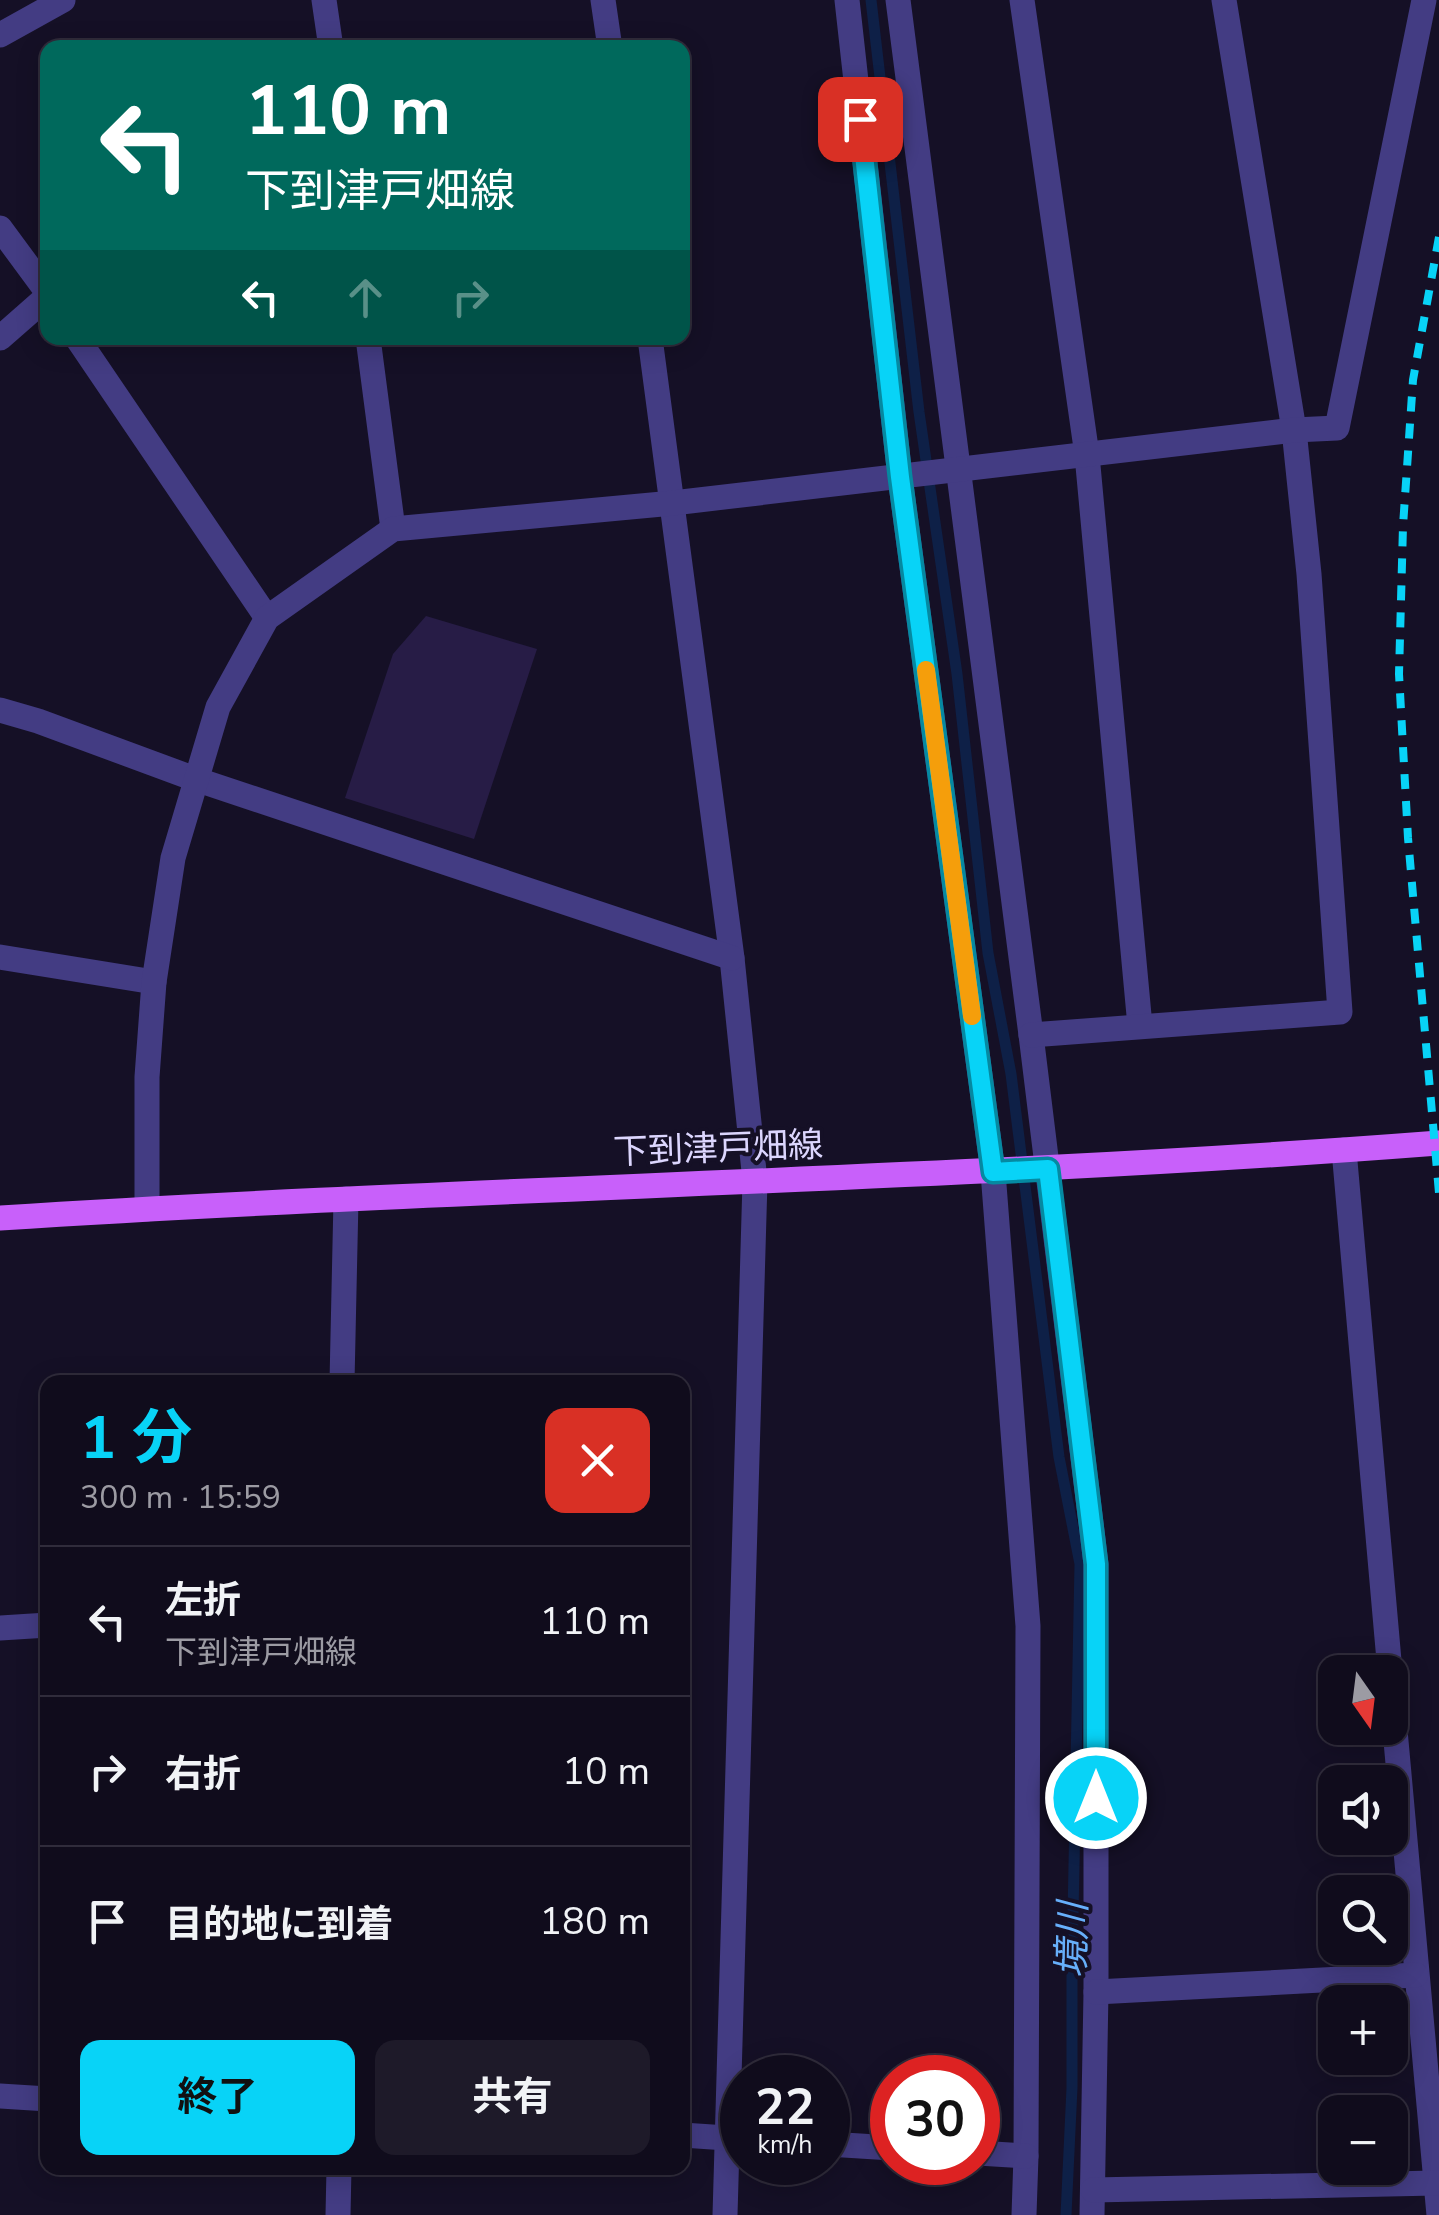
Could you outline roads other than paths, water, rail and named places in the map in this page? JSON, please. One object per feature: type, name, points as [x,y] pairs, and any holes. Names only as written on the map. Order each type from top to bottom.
[{"type":"main road","name":"下到津戸畑線","points":[[0,1218],[993,1172],[1439,1143]]},
{"type":"street","points":[[0,35],[63,0]]},
{"type":"street","points":[[324,0],[329,40]]},
{"type":"street","points":[[603,0],[609,40]]},
{"type":"street","points":[[847,0],[900,477],[993,1172],[1028,1626],[1024,2215]]},
{"type":"street","points":[[898,0],[1096,1564],[1092,2202],[1436,2183]]},
{"type":"street","points":[[1022,0],[1087,455],[1140,1026]]},
{"type":"street","points":[[1031,1034],[1340,1012],[1309,574],[1294,430],[1224,0]]},
{"type":"street","points":[[147,1209],[146,1077],[154,982],[173,858],[218,707],[266,618],[394,528],[673,502],[1338,428],[1424,0]]},
{"type":"street","points":[[0,228],[40,284]]},
{"type":"street","points":[[0,338],[40,302]]},
{"type":"street","points":[[82,345],[266,618]]},
{"type":"street","points":[[369,345],[394,528]]},
{"type":"street","points":[[651,345],[732,958],[755,1181],[737,2055]]},
{"type":"street","points":[[0,710],[732,958]]},
{"type":"street","points":[[0,957],[154,982]]},
{"type":"street","points":[[1344,1150],[1388,1655]]},
{"type":"street","points":[[342,1375],[346,1199]]},
{"type":"street","points":[[0,1628],[40,1626]]},
{"type":"street","points":[[1396,1745],[1439,2215]]},
{"type":"street","points":[[1096,1992],[1416,1975]]},
{"type":"street","points":[[0,2096],[40,2098]]},
{"type":"street","points":[[690,2135],[720,2137]]},
{"type":"street","points":[[1000,2154],[1026,2156]]},
{"type":"street","points":[[338,2215],[339,2175]]},
{"type":"street","points":[[725,2215],[729,2185]]},
{"type":"waterway","name":"境川","points":[[871,0],[919,412],[957,674],[988,953],[1011,1074],[1059,1457],[1080,1564],[1072,2088],[1066,2215]]},
{"type":"railway","points":[[1439,237],[1413,380],[1403,526],[1399,674],[1408,838],[1439,1193]]}]
